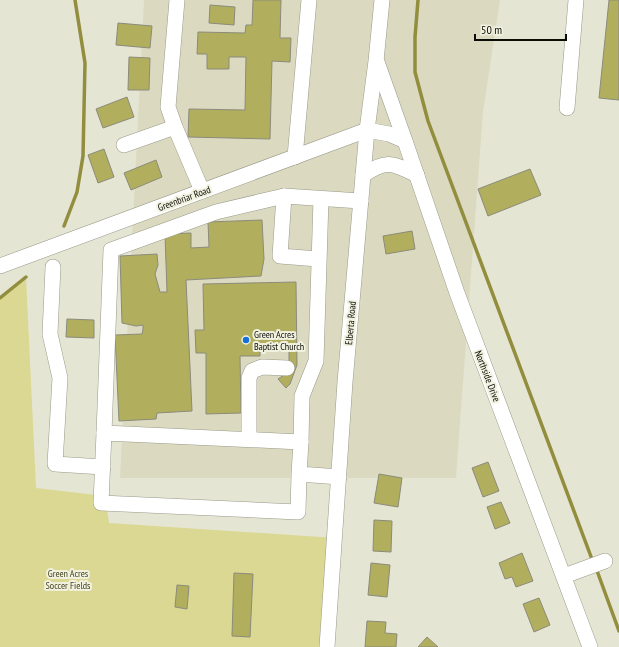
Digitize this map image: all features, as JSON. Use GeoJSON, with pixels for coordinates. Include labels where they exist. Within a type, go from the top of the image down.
{"type":"FeatureCollection","features":[{"type":"Feature","properties":{"kind":"street"},"geometry":{"type":"LineString","coordinates":[[177,0],[168,107],[202,191]]}},
{"type":"Feature","properties":{"kind":"street"},"geometry":{"type":"LineString","coordinates":[[295,157],[309,0]]}},
{"type":"Feature","properties":{"kind":"street","name":"Elberta Road"},"geometry":{"type":"LineString","coordinates":[[327,647],[346,374],[367,130],[382,0]]}},
{"type":"Feature","properties":{"kind":"street"},"geometry":{"type":"LineString","coordinates":[[567,108],[576,0]]}},
{"type":"Feature","properties":{"kind":"street","name":"Northside Drive"},"geometry":{"type":"LineString","coordinates":[[376,61],[405,140],[457,293],[590,647]]}},
{"type":"Feature","properties":{"kind":"street"},"geometry":{"type":"LineString","coordinates":[[124,145],[175,127]]}},
{"type":"Feature","properties":{"kind":"street"},"geometry":{"type":"LineString","coordinates":[[367,130],[389,134],[405,140]]}},
{"type":"Feature","properties":{"kind":"street","name":"Greenbriar Road"},"geometry":{"type":"LineString","coordinates":[[0,266],[367,130]]}},
{"type":"Feature","properties":{"kind":"street"},"geometry":{"type":"LineString","coordinates":[[363,175],[375,167],[387,164],[398,166],[417,175]]}},
{"type":"Feature","properties":{"kind":"street"},"geometry":{"type":"LineString","coordinates":[[296,372],[302,396],[298,512],[101,503],[111,250],[216,212],[284,196],[361,201]]}},
{"type":"Feature","properties":{"kind":"street"},"geometry":{"type":"LineString","coordinates":[[284,196],[280,256],[318,259]]}},
{"type":"Feature","properties":{"kind":"street"},"geometry":{"type":"LineString","coordinates":[[249,440],[249,378],[252,371],[262,367],[296,372],[316,361],[321,199]]}},
{"type":"Feature","properties":{"kind":"street"},"geometry":{"type":"LineString","coordinates":[[53,268],[50,334],[60,378],[55,464],[103,467]]}},
{"type":"Feature","properties":{"kind":"street"},"geometry":{"type":"LineString","coordinates":[[104,433],[301,442]]}},
{"type":"Feature","properties":{"kind":"street"},"geometry":{"type":"LineString","coordinates":[[299,474],[339,477]]}},
{"type":"Feature","properties":{"kind":"street"},"geometry":{"type":"LineString","coordinates":[[564,576],[605,561]]}},
{"type":"Feature","properties":{"kind":"shaded area"},"geometry":{"type":"Polygon","coordinates":[[[144,0],[500,0],[483,112],[456,478],[120,478],[144,0]]]}},
{"type":"Feature","properties":{"kind":"green space","name":"Green Acres Soccer Fields"},"geometry":{"type":"Polygon","coordinates":[[[26,277],[36,488],[105,496],[109,523],[335,538],[327,647],[0,647],[0,298],[26,277]]]}},
{"type":"Feature","properties":{"kind":"building"},"geometry":{"type":"Polygon","coordinates":[[[253,0],[281,0],[280,38],[291,38],[290,62],[272,61],[270,139],[188,137],[189,109],[245,110],[246,57],[229,57],[229,69],[207,69],[207,54],[197,54],[198,32],[245,33],[246,25],[252,25],[253,0]]]}},
{"type":"Feature","properties":{"kind":"building"},"geometry":{"type":"Polygon","coordinates":[[[609,0],[619,0],[619,100],[599,98],[609,0]]]}},
{"type":"Feature","properties":{"kind":"building"},"geometry":{"type":"Polygon","coordinates":[[[210,5],[235,7],[234,25],[209,23],[210,5]]]}},
{"type":"Feature","properties":{"kind":"building"},"geometry":{"type":"Polygon","coordinates":[[[118,23],[152,26],[150,48],[116,45],[118,23]]]}},
{"type":"Feature","properties":{"kind":"building"},"geometry":{"type":"Polygon","coordinates":[[[129,57],[150,58],[149,90],[128,90],[129,57]]]}},
{"type":"Feature","properties":{"kind":"building"},"geometry":{"type":"Polygon","coordinates":[[[127,97],[134,117],[103,128],[96,109],[127,97]]]}},
{"type":"Feature","properties":{"kind":"building"},"geometry":{"type":"Polygon","coordinates":[[[104,149],[114,177],[98,183],[88,155],[104,149]]]}},
{"type":"Feature","properties":{"kind":"building"},"geometry":{"type":"Polygon","coordinates":[[[156,160],[162,177],[131,190],[124,173],[156,160]]]}},
{"type":"Feature","properties":{"kind":"building"},"geometry":{"type":"Polygon","coordinates":[[[530,169],[541,195],[488,216],[478,189],[530,169]]]}},
{"type":"Feature","properties":{"kind":"building"},"geometry":{"type":"Polygon","coordinates":[[[262,220],[264,259],[261,276],[186,280],[192,411],[157,413],[156,419],[119,421],[115,335],[142,334],[143,329],[143,325],[136,326],[122,323],[120,256],[157,254],[158,265],[155,274],[160,292],[167,292],[165,234],[191,233],[191,248],[209,247],[208,222],[262,220]]]}},
{"type":"Feature","properties":{"kind":"building"},"geometry":{"type":"Polygon","coordinates":[[[412,231],[415,249],[386,254],[383,236],[412,231]]]}},
{"type":"Feature","properties":{"kind":"building","name":"Green Acres Baptist Church"},"geometry":{"type":"Polygon","coordinates":[[[296,282],[297,365],[290,384],[286,388],[278,379],[284,375],[289,361],[289,350],[260,350],[260,356],[240,356],[241,413],[206,414],[206,353],[196,353],[195,330],[204,330],[203,284],[296,282]]]}},
{"type":"Feature","properties":{"kind":"building"},"geometry":{"type":"Polygon","coordinates":[[[67,319],[94,320],[94,338],[66,337],[67,319]]]}},
{"type":"Feature","properties":{"kind":"building"},"geometry":{"type":"Polygon","coordinates":[[[488,462],[499,491],[483,497],[472,468],[488,462]]]}},
{"type":"Feature","properties":{"kind":"building"},"geometry":{"type":"Polygon","coordinates":[[[379,474],[402,478],[398,507],[374,503],[379,474]]]}},
{"type":"Feature","properties":{"kind":"building"},"geometry":{"type":"Polygon","coordinates":[[[501,502],[510,523],[495,529],[487,507],[501,502]]]}},
{"type":"Feature","properties":{"kind":"building"},"geometry":{"type":"Polygon","coordinates":[[[374,520],[392,521],[391,552],[373,551],[374,520]]]}},
{"type":"Feature","properties":{"kind":"building"},"geometry":{"type":"Polygon","coordinates":[[[522,553],[533,581],[516,587],[512,577],[505,579],[499,563],[522,553]]]}},
{"type":"Feature","properties":{"kind":"building"},"geometry":{"type":"Polygon","coordinates":[[[371,563],[390,565],[387,597],[368,595],[371,563]]]}},
{"type":"Feature","properties":{"kind":"building"},"geometry":{"type":"Polygon","coordinates":[[[234,573],[253,574],[250,637],[232,636],[234,573]]]}},
{"type":"Feature","properties":{"kind":"building"},"geometry":{"type":"Polygon","coordinates":[[[177,585],[189,586],[187,609],[175,607],[177,585]]]}},
{"type":"Feature","properties":{"kind":"building"},"geometry":{"type":"Polygon","coordinates":[[[539,598],[550,625],[534,632],[523,604],[539,598]]]}},
{"type":"Feature","properties":{"kind":"building"},"geometry":{"type":"Polygon","coordinates":[[[367,621],[386,622],[385,633],[397,634],[396,647],[365,647],[367,621]]]}},
{"type":"Feature","properties":{"kind":"building"},"geometry":{"type":"Polygon","coordinates":[[[427,637],[438,647],[418,647],[427,637]]]}},
{"type":"Feature","properties":{"kind":"waterway"},"geometry":{"type":"LineString","coordinates":[[64,226],[77,192],[83,156],[85,63],[75,0]]}},
{"type":"Feature","properties":{"kind":"waterway"},"geometry":{"type":"LineString","coordinates":[[418,0],[415,37],[415,72],[428,121],[593,562]]}},
{"type":"Feature","properties":{"kind":"waterway"},"geometry":{"type":"LineString","coordinates":[[0,298],[26,277]]}},
{"type":"Feature","properties":{"kind":"waterway"},"geometry":{"type":"LineString","coordinates":[[596,568],[619,631]]}},
{"type":"Feature","properties":{"kind":"place","name":"Green Acres Baptist Church"},"geometry":{"type":"Point","coordinates":[246,340]}}]}
